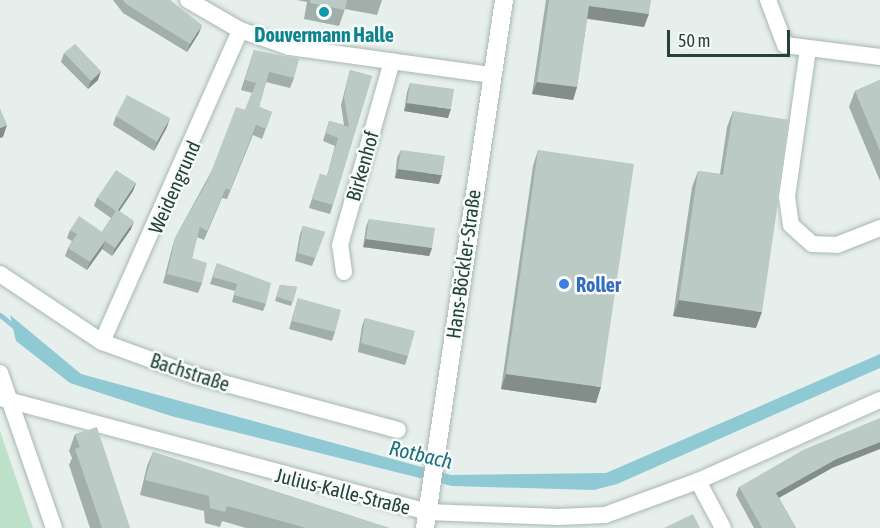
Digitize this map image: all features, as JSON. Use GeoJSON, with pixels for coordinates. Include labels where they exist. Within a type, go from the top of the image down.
{"type":"FeatureCollection","features":[{"type":"Feature","properties":{"kind":"main road","name":"Hans-Böckler-Straße"},"geometry":{"type":"LineString","coordinates":[[426,520],[504,0]]}},
{"type":"Feature","properties":{"kind":"street"},"geometry":{"type":"LineString","coordinates":[[188,0],[240,30],[290,47],[491,75]]}},
{"type":"Feature","properties":{"kind":"street"},"geometry":{"type":"LineString","coordinates":[[768,0],[784,45],[880,57]]}},
{"type":"Feature","properties":{"kind":"street","name":"Weidengrund"},"geometry":{"type":"LineString","coordinates":[[102,342],[240,30]]}},
{"type":"Feature","properties":{"kind":"street"},"geometry":{"type":"LineString","coordinates":[[808,49],[787,197],[791,225],[812,244],[837,245],[880,228]]}},
{"type":"Feature","properties":{"kind":"street","name":"Birkenhof"},"geometry":{"type":"LineString","coordinates":[[344,272],[340,245],[392,61]]}},
{"type":"Feature","properties":{"kind":"street","name":"Bachstraße"},"geometry":{"type":"LineString","coordinates":[[0,274],[102,342],[193,375],[398,430]]}},
{"type":"Feature","properties":{"kind":"street"},"geometry":{"type":"LineString","coordinates":[[0,373],[4,399],[54,528]]}},
{"type":"Feature","properties":{"kind":"street","name":"Julius-Kalle-Straße"},"geometry":{"type":"LineString","coordinates":[[4,399],[426,520],[605,515],[698,481],[880,400]]}},
{"type":"Feature","properties":{"kind":"street"},"geometry":{"type":"LineString","coordinates":[[698,481],[723,528]]}},
{"type":"Feature","properties":{"kind":"green space"},"geometry":{"type":"Polygon","coordinates":[[[0,431],[33,528],[0,528],[0,431]]]}},
{"type":"Feature","properties":{"kind":"water"},"geometry":{"type":"Polygon","coordinates":[[[10,315],[81,374],[451,475],[606,473],[880,354],[880,368],[617,484],[594,490],[452,486],[171,416],[70,383],[16,341],[10,315]]]}},
{"type":"Feature","properties":{"kind":"building"},"geometry":{"type":"Polygon","coordinates":[[[123,0],[170,0],[202,25],[190,44],[123,0]]]}},
{"type":"Feature","properties":{"kind":"building"},"geometry":{"type":"Polygon","coordinates":[[[310,0],[347,0],[345,10],[310,3],[310,0]]]}},
{"type":"Feature","properties":{"kind":"building"},"geometry":{"type":"Polygon","coordinates":[[[549,0],[651,0],[649,14],[589,6],[577,87],[537,82],[549,0]]]}},
{"type":"Feature","properties":{"kind":"building"},"geometry":{"type":"Polygon","coordinates":[[[75,44],[101,71],[91,81],[64,53],[75,44]]]}},
{"type":"Feature","properties":{"kind":"building"},"geometry":{"type":"Polygon","coordinates":[[[254,50],[299,59],[294,78],[269,72],[259,107],[272,112],[266,129],[256,125],[230,190],[226,188],[207,231],[200,227],[192,258],[207,263],[202,283],[167,274],[175,238],[208,180],[236,107],[245,110],[256,83],[245,80],[254,50]]]}},
{"type":"Feature","properties":{"kind":"building"},"geometry":{"type":"Polygon","coordinates":[[[350,70],[372,76],[333,205],[312,199],[320,174],[327,176],[338,138],[326,133],[329,121],[349,127],[344,97],[350,70]]]}},
{"type":"Feature","properties":{"kind":"building"},"geometry":{"type":"Polygon","coordinates":[[[880,80],[880,151],[855,91],[880,80]]]}},
{"type":"Feature","properties":{"kind":"building"},"geometry":{"type":"Polygon","coordinates":[[[410,83],[454,89],[451,109],[407,103],[410,83]]]}},
{"type":"Feature","properties":{"kind":"building"},"geometry":{"type":"Polygon","coordinates":[[[127,95],[170,118],[157,142],[116,116],[127,95]]]}},
{"type":"Feature","properties":{"kind":"building"},"geometry":{"type":"Polygon","coordinates":[[[0,108],[7,125],[0,128],[0,108]]]}},
{"type":"Feature","properties":{"kind":"building"},"geometry":{"type":"Polygon","coordinates":[[[733,111],[790,120],[762,312],[679,300],[698,171],[723,175],[733,111]]]}},
{"type":"Feature","properties":{"kind":"building"},"geometry":{"type":"Polygon","coordinates":[[[401,150],[445,156],[442,175],[398,169],[401,150]]]}},
{"type":"Feature","properties":{"kind":"building","name":"Roller"},"geometry":{"type":"Polygon","coordinates":[[[538,150],[634,164],[601,387],[506,374],[538,150]]]}},
{"type":"Feature","properties":{"kind":"building"},"geometry":{"type":"Polygon","coordinates":[[[116,170],[136,183],[118,210],[134,221],[115,248],[105,241],[90,262],[68,248],[77,234],[70,230],[79,216],[102,232],[116,211],[97,198],[116,170]]]}},
{"type":"Feature","properties":{"kind":"building"},"geometry":{"type":"Polygon","coordinates":[[[369,219],[435,228],[432,248],[366,239],[369,219]]]}},
{"type":"Feature","properties":{"kind":"building"},"geometry":{"type":"Polygon","coordinates":[[[303,226],[325,232],[315,258],[298,253],[303,226]]]}},
{"type":"Feature","properties":{"kind":"building"},"geometry":{"type":"Polygon","coordinates":[[[217,263],[271,283],[266,304],[234,295],[237,284],[213,277],[217,263]]]}},
{"type":"Feature","properties":{"kind":"building"},"geometry":{"type":"Polygon","coordinates":[[[280,285],[297,287],[293,302],[277,297],[280,285]]]}},
{"type":"Feature","properties":{"kind":"building"},"geometry":{"type":"Polygon","coordinates":[[[298,298],[341,310],[335,332],[292,321],[298,298]]]}},
{"type":"Feature","properties":{"kind":"building"},"geometry":{"type":"Polygon","coordinates":[[[365,318],[415,331],[408,356],[361,343],[365,318]]]}},
{"type":"Feature","properties":{"kind":"building"},"geometry":{"type":"Polygon","coordinates":[[[880,418],[880,442],[836,459],[776,493],[796,528],[762,528],[739,487],[803,450],[880,418]]]}},
{"type":"Feature","properties":{"kind":"building"},"geometry":{"type":"Polygon","coordinates":[[[97,427],[130,528],[102,528],[75,449],[80,447],[75,434],[97,427]]]}},
{"type":"Feature","properties":{"kind":"building"},"geometry":{"type":"Polygon","coordinates":[[[153,452],[389,528],[306,528],[227,506],[225,512],[210,508],[209,496],[145,480],[153,452]]]}},
{"type":"Feature","properties":{"kind":"building"},"geometry":{"type":"Polygon","coordinates":[[[693,514],[700,528],[664,528],[693,514]]]}},
{"type":"Feature","properties":{"kind":"waterway","name":"Rotbach"},"geometry":{"type":"LineString","coordinates":[[0,315],[17,329]]}},
{"type":"Feature","properties":{"kind":"place","name":"Douvermann Halle"},"geometry":{"type":"Point","coordinates":[324,12]}},
{"type":"Feature","properties":{"kind":"place","name":"Roller"},"geometry":{"type":"Point","coordinates":[564,284]}}]}
